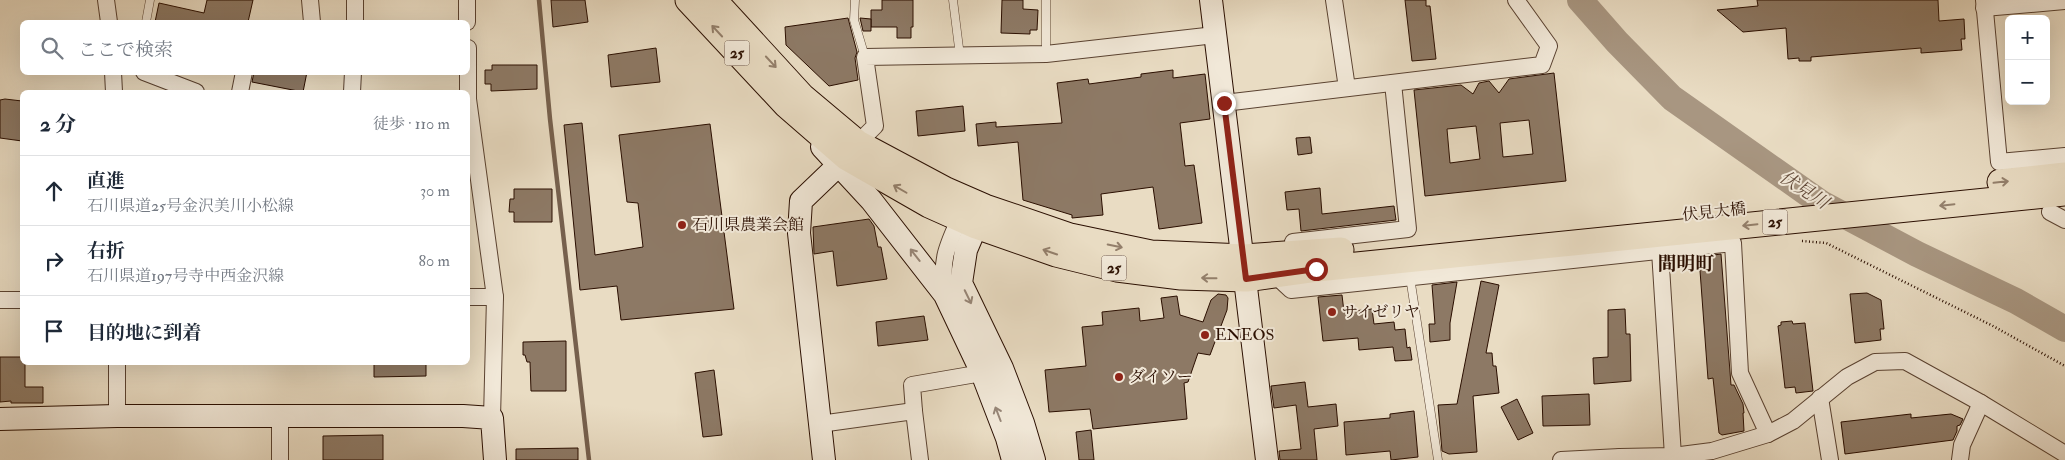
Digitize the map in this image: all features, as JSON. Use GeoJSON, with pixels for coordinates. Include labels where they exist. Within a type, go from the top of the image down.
{"type":"FeatureCollection","features":[{"type":"Feature","properties":{"kind":"main road","name":"25"},"geometry":{"type":"LineString","coordinates":[[688,0],[786,105],[848,156],[929,205],[1150,253],[1245,268],[1409,244],[1484,244]]}},
{"type":"Feature","properties":{"kind":"main road","name":"25"},"geometry":{"type":"LineString","coordinates":[[714,0],[802,96],[848,156]]}},
{"type":"Feature","properties":{"kind":"main road","name":"伏見大橋"},"geometry":{"type":"LineString","coordinates":[[1484,244],[2065,175]]}},
{"type":"Feature","properties":{"kind":"main road","name":"伏見大橋"},"geometry":{"type":"LineString","coordinates":[[1484,244],[2065,193]]}},
{"type":"Feature","properties":{"kind":"street"},"geometry":{"type":"LineString","coordinates":[[106,0],[109,20]]}},
{"type":"Feature","properties":{"kind":"street"},"geometry":{"type":"LineString","coordinates":[[310,0],[312,20]]}},
{"type":"Feature","properties":{"kind":"street"},"geometry":{"type":"LineString","coordinates":[[355,0],[355,20]]}},
{"type":"Feature","properties":{"kind":"street"},"geometry":{"type":"LineString","coordinates":[[467,0],[467,20]]}},
{"type":"Feature","properties":{"kind":"street"},"geometry":{"type":"LineString","coordinates":[[1211,0],[1267,460]]}},
{"type":"Feature","properties":{"kind":"street"},"geometry":{"type":"LineString","coordinates":[[1334,0],[1347,88]]}},
{"type":"Feature","properties":{"kind":"street"},"geometry":{"type":"LineString","coordinates":[[1224,103],[1542,65],[1549,46],[1516,0]]}},
{"type":"Feature","properties":{"kind":"street"},"geometry":{"type":"LineString","coordinates":[[2065,1],[1984,4],[1999,162],[2065,156]]}},
{"type":"Feature","properties":{"kind":"street"},"geometry":{"type":"LineString","coordinates":[[824,460],[799,233],[801,201],[848,156],[875,126],[864,57],[1046,54],[1215,35]]}},
{"type":"Feature","properties":{"kind":"street"},"geometry":{"type":"LineString","coordinates":[[113,75],[114,90]]}},
{"type":"Feature","properties":{"kind":"street"},"geometry":{"type":"LineString","coordinates":[[152,75],[191,90]]}},
{"type":"Feature","properties":{"kind":"street"},"geometry":{"type":"LineString","coordinates":[[240,90],[243,75]]}},
{"type":"Feature","properties":{"kind":"street"},"geometry":{"type":"LineString","coordinates":[[352,90],[353,75]]}},
{"type":"Feature","properties":{"kind":"street"},"geometry":{"type":"LineString","coordinates":[[468,75],[468,90]]}},
{"type":"Feature","properties":{"kind":"street"},"geometry":{"type":"LineString","coordinates":[[1393,82],[1408,229],[1282,243],[1275,265],[1291,290],[1733,243],[1740,373],[1768,434]]}},
{"type":"Feature","properties":{"kind":"street"},"geometry":{"type":"LineString","coordinates":[[470,130],[474,193],[495,297],[492,418],[495,460]]}},
{"type":"Feature","properties":{"kind":"street"},"geometry":{"type":"LineString","coordinates":[[848,156],[872,200],[945,295],[982,373],[1007,438],[1013,460]]}},
{"type":"Feature","properties":{"kind":"street"},"geometry":{"type":"LineString","coordinates":[[2065,210],[2050,212],[2065,220]]}},
{"type":"Feature","properties":{"kind":"street"},"geometry":{"type":"LineString","coordinates":[[945,295],[942,272],[944,254],[972,213]]}},
{"type":"Feature","properties":{"kind":"street"},"geometry":{"type":"LineString","coordinates":[[972,213],[961,283],[1002,368],[1023,423],[1034,460]]}},
{"type":"Feature","properties":{"kind":"street"},"geometry":{"type":"LineString","coordinates":[[1660,251],[1673,456]]}},
{"type":"Feature","properties":{"kind":"street"},"geometry":{"type":"LineString","coordinates":[[470,297],[495,297]]}},
{"type":"Feature","properties":{"kind":"street"},"geometry":{"type":"LineString","coordinates":[[0,300],[20,300]]}},
{"type":"Feature","properties":{"kind":"street"},"geometry":{"type":"LineString","coordinates":[[1561,460],[1713,456],[1768,434],[1794,420],[1847,377],[1875,362],[1905,361],[1982,403],[2060,455]]}},
{"type":"Feature","properties":{"kind":"street"},"geometry":{"type":"LineString","coordinates":[[117,365],[117,416]]}},
{"type":"Feature","properties":{"kind":"street"},"geometry":{"type":"LineString","coordinates":[[920,460],[912,385],[982,373]]}},
{"type":"Feature","properties":{"kind":"street"},"geometry":{"type":"LineString","coordinates":[[1820,398],[1830,460]]}},
{"type":"Feature","properties":{"kind":"street"},"geometry":{"type":"LineString","coordinates":[[1960,460],[1962,446],[1982,403]]}},
{"type":"Feature","properties":{"kind":"street"},"geometry":{"type":"LineString","coordinates":[[820,424],[914,411]]}},
{"type":"Feature","properties":{"kind":"street"},"geometry":{"type":"LineString","coordinates":[[0,419],[117,416],[463,416],[492,418]]}},
{"type":"Feature","properties":{"kind":"street"},"geometry":{"type":"LineString","coordinates":[[280,416],[280,460]]}},
{"type":"Feature","properties":{"kind":"lane"},"geometry":{"type":"LineString","coordinates":[[146,20],[150,0]]}},
{"type":"Feature","properties":{"kind":"lane"},"geometry":{"type":"LineString","coordinates":[[855,0],[854,20],[864,57]]}},
{"type":"Feature","properties":{"kind":"lane"},"geometry":{"type":"LineString","coordinates":[[953,0],[960,56]]}},
{"type":"Feature","properties":{"kind":"lane"},"geometry":{"type":"LineString","coordinates":[[1046,0],[1046,54]]}},
{"type":"Feature","properties":{"kind":"lane"},"geometry":{"type":"LineString","coordinates":[[1410,277],[1438,460]]}},
{"type":"Feature","properties":{"kind":"path"},"geometry":{"type":"LineString","coordinates":[[1799,240],[1826,243],[1993,326],[2065,366]]}},
{"type":"Feature","properties":{"kind":"building"},"geometry":{"type":"Polygon","coordinates":[[[207,0],[253,0],[248,20],[155,20],[159,3],[204,13],[207,0]]]}},
{"type":"Feature","properties":{"kind":"building"},"geometry":{"type":"Polygon","coordinates":[[[551,0],[585,0],[588,22],[553,27],[551,0]]]}},
{"type":"Feature","properties":{"kind":"building"},"geometry":{"type":"Polygon","coordinates":[[[882,0],[913,0],[911,38],[897,38],[897,27],[871,27],[871,10],[882,10],[882,0]]]}},
{"type":"Feature","properties":{"kind":"building"},"geometry":{"type":"Polygon","coordinates":[[[1002,0],[1023,0],[1023,9],[1038,10],[1037,30],[1030,30],[1030,34],[1001,33],[1002,0]]]}},
{"type":"Feature","properties":{"kind":"building"},"geometry":{"type":"Polygon","coordinates":[[[1405,0],[1426,0],[1426,6],[1430,6],[1436,59],[1412,61],[1405,0]]]}},
{"type":"Feature","properties":{"kind":"building"},"geometry":{"type":"Polygon","coordinates":[[[1757,0],[1938,0],[1939,21],[1964,19],[1965,39],[1961,39],[1962,50],[1921,53],[1921,48],[1811,57],[1811,61],[1799,61],[1799,58],[1788,59],[1786,28],[1743,32],[1717,10],[1758,6],[1757,0]]]}},
{"type":"Feature","properties":{"kind":"building"},"geometry":{"type":"Polygon","coordinates":[[[848,18],[857,52],[855,58],[858,80],[829,86],[786,45],[785,27],[848,18]]]}},
{"type":"Feature","properties":{"kind":"building"},"geometry":{"type":"Polygon","coordinates":[[[860,18],[871,19],[871,31],[863,31],[860,18]]]}},
{"type":"Feature","properties":{"kind":"building"},"geometry":{"type":"Polygon","coordinates":[[[656,48],[660,82],[611,87],[608,55],[656,48]]]}},
{"type":"Feature","properties":{"kind":"building"},"geometry":{"type":"Polygon","coordinates":[[[492,65],[537,65],[537,89],[491,91],[491,84],[485,84],[485,70],[492,70],[492,65]]]}},
{"type":"Feature","properties":{"kind":"building"},"geometry":{"type":"Polygon","coordinates":[[[1173,70],[1173,78],[1205,74],[1210,119],[1180,123],[1185,166],[1194,165],[1202,223],[1159,229],[1153,187],[1101,194],[1103,215],[1072,218],[1072,215],[1023,200],[1018,142],[978,146],[976,124],[996,122],[996,127],[1062,123],[1057,83],[1088,79],[1089,84],[1141,77],[1141,74],[1173,70]]]}},
{"type":"Feature","properties":{"kind":"building"},"geometry":{"type":"Polygon","coordinates":[[[1554,73],[1566,181],[1425,196],[1414,90],[1461,85],[1473,94],[1479,83],[1489,81],[1499,93],[1509,79],[1554,73]],[[1529,120],[1500,123],[1503,157],[1533,154],[1529,120]],[[1476,126],[1447,129],[1450,163],[1480,159],[1476,126]]]}},
{"type":"Feature","properties":{"kind":"building"},"geometry":{"type":"Polygon","coordinates":[[[253,75],[306,75],[303,90],[293,90],[252,82],[253,75]]]}},
{"type":"Feature","properties":{"kind":"building"},"geometry":{"type":"Polygon","coordinates":[[[0,100],[20,101],[20,141],[0,138],[0,100]]]}},
{"type":"Feature","properties":{"kind":"building"},"geometry":{"type":"Polygon","coordinates":[[[963,106],[965,131],[918,136],[916,111],[963,106]]]}},
{"type":"Feature","properties":{"kind":"building","name":"石川県農業会館"},"geometry":{"type":"Polygon","coordinates":[[[582,123],[595,255],[643,247],[638,203],[627,202],[619,135],[710,124],[734,309],[621,320],[617,286],[580,290],[564,125],[582,123]]]}},
{"type":"Feature","properties":{"kind":"building"},"geometry":{"type":"Polygon","coordinates":[[[1310,137],[1312,153],[1298,155],[1296,138],[1310,137]]]}},
{"type":"Feature","properties":{"kind":"building"},"geometry":{"type":"Polygon","coordinates":[[[1320,188],[1322,214],[1394,206],[1396,220],[1301,231],[1299,209],[1287,210],[1285,192],[1320,188]]]}},
{"type":"Feature","properties":{"kind":"building"},"geometry":{"type":"Polygon","coordinates":[[[514,189],[552,189],[552,222],[514,222],[514,212],[509,212],[510,199],[514,199],[514,189]]]}},
{"type":"Feature","properties":{"kind":"building"},"geometry":{"type":"Polygon","coordinates":[[[869,219],[874,226],[878,247],[881,247],[887,279],[837,286],[833,251],[814,254],[813,227],[869,219]]]}},
{"type":"Feature","properties":{"kind":"building"},"geometry":{"type":"Polygon","coordinates":[[[1721,254],[1731,385],[1734,385],[1743,404],[1744,413],[1744,431],[1722,435],[1719,433],[1713,378],[1708,379],[1699,257],[1721,254]]]}},
{"type":"Feature","properties":{"kind":"building"},"geometry":{"type":"Polygon","coordinates":[[[1481,281],[1499,285],[1486,353],[1492,353],[1493,366],[1496,366],[1499,393],[1473,396],[1477,452],[1449,454],[1442,451],[1438,405],[1457,404],[1481,281]]]}},
{"type":"Feature","properties":{"kind":"building"},"geometry":{"type":"Polygon","coordinates":[[[1457,282],[1450,323],[1450,340],[1430,342],[1429,324],[1435,324],[1432,285],[1457,282]]]}},
{"type":"Feature","properties":{"kind":"building"},"geometry":{"type":"Polygon","coordinates":[[[1867,293],[1881,300],[1884,329],[1880,329],[1881,340],[1855,343],[1850,294],[1867,293]]]}},
{"type":"Feature","properties":{"kind":"building"},"geometry":{"type":"Polygon","coordinates":[[[1218,294],[1226,295],[1228,298],[1227,310],[1210,355],[1198,353],[1188,382],[1184,383],[1187,419],[1093,429],[1090,409],[1049,412],[1045,370],[1086,366],[1082,327],[1103,325],[1102,312],[1139,308],[1140,321],[1164,318],[1161,298],[1177,296],[1180,315],[1203,322],[1211,300],[1218,294]]]}},
{"type":"Feature","properties":{"kind":"building"},"geometry":{"type":"Polygon","coordinates":[[[1342,295],[1344,312],[1372,309],[1374,324],[1394,322],[1395,330],[1405,329],[1407,348],[1410,347],[1412,360],[1395,361],[1393,347],[1359,350],[1358,338],[1323,341],[1318,297],[1342,295]]]}},
{"type":"Feature","properties":{"kind":"building"},"geometry":{"type":"Polygon","coordinates":[[[1625,309],[1626,334],[1630,334],[1631,381],[1594,384],[1593,358],[1608,357],[1608,310],[1625,309]]]}},
{"type":"Feature","properties":{"kind":"building"},"geometry":{"type":"Polygon","coordinates":[[[924,316],[928,340],[878,346],[876,322],[924,316]]]}},
{"type":"Feature","properties":{"kind":"building"},"geometry":{"type":"Polygon","coordinates":[[[1792,321],[1793,324],[1805,323],[1813,391],[1796,393],[1795,387],[1785,388],[1778,326],[1781,325],[1781,322],[1792,321]]]}},
{"type":"Feature","properties":{"kind":"building"},"geometry":{"type":"Polygon","coordinates":[[[566,341],[566,391],[531,391],[530,362],[527,362],[525,355],[523,355],[523,342],[566,341]]]}},
{"type":"Feature","properties":{"kind":"building"},"geometry":{"type":"Polygon","coordinates":[[[0,357],[20,357],[20,365],[25,365],[25,387],[43,387],[43,403],[0,402],[0,357]]]}},
{"type":"Feature","properties":{"kind":"building"},"geometry":{"type":"Polygon","coordinates":[[[374,365],[426,365],[426,376],[374,377],[374,365]]]}},
{"type":"Feature","properties":{"kind":"building"},"geometry":{"type":"Polygon","coordinates":[[[714,370],[722,435],[703,437],[695,373],[714,370]]]}},
{"type":"Feature","properties":{"kind":"building"},"geometry":{"type":"Polygon","coordinates":[[[1305,382],[1308,407],[1336,404],[1338,426],[1314,429],[1317,460],[1280,460],[1279,451],[1301,449],[1296,405],[1274,408],[1271,386],[1305,382]]]}},
{"type":"Feature","properties":{"kind":"building"},"geometry":{"type":"Polygon","coordinates":[[[1589,394],[1590,425],[1543,426],[1542,396],[1589,394]]]}},
{"type":"Feature","properties":{"kind":"building"},"geometry":{"type":"Polygon","coordinates":[[[1517,399],[1533,433],[1518,440],[1501,407],[1517,399]]]}},
{"type":"Feature","properties":{"kind":"building"},"geometry":{"type":"Polygon","coordinates":[[[1414,411],[1418,457],[1391,460],[1390,451],[1346,455],[1344,422],[1390,418],[1390,414],[1414,411]]]}},
{"type":"Feature","properties":{"kind":"building"},"geometry":{"type":"Polygon","coordinates":[[[1911,414],[1911,418],[1951,414],[1963,419],[1960,425],[1957,426],[1953,440],[1845,454],[1841,422],[1911,414]]]}},
{"type":"Feature","properties":{"kind":"building"},"geometry":{"type":"Polygon","coordinates":[[[1091,430],[1094,460],[1079,460],[1076,432],[1091,430]]]}},
{"type":"Feature","properties":{"kind":"building"},"geometry":{"type":"Polygon","coordinates":[[[383,435],[383,460],[323,460],[323,436],[383,435]]]}},
{"type":"Feature","properties":{"kind":"building"},"geometry":{"type":"Polygon","coordinates":[[[578,448],[578,460],[516,460],[516,449],[578,448]]]}},
{"type":"Feature","properties":{"kind":"waterway"},"geometry":{"type":"LineString","coordinates":[[539,0],[550,119],[589,460]]}},
{"type":"Feature","properties":{"kind":"waterway","name":"伏見川"},"geometry":{"type":"LineString","coordinates":[[1580,0],[1617,42],[1672,98],[1821,203],[1917,254],[2016,301],[2065,329]]}},
{"type":"Feature","properties":{"kind":"place","name":"石川県農業会館"},"geometry":{"type":"Point","coordinates":[682,225]}},
{"type":"Feature","properties":{"kind":"place","name":"サイゼリヤ"},"geometry":{"type":"Point","coordinates":[1332,312]}},
{"type":"Feature","properties":{"kind":"place","name":"ENEOS"},"geometry":{"type":"Point","coordinates":[1205,335]}},
{"type":"Feature","properties":{"kind":"place","name":"ダイソー"},"geometry":{"type":"Point","coordinates":[1119,377]}},
{"type":"Feature","properties":{"kind":"district","name":"間明町"},"geometry":{"type":"Point","coordinates":[1686,264]}},
{"type":"Feature","properties":{"kind":"route"},"geometry":{"type":"LineString","coordinates":[[1224,103],[1246,279],[1316,269]]}}]}
